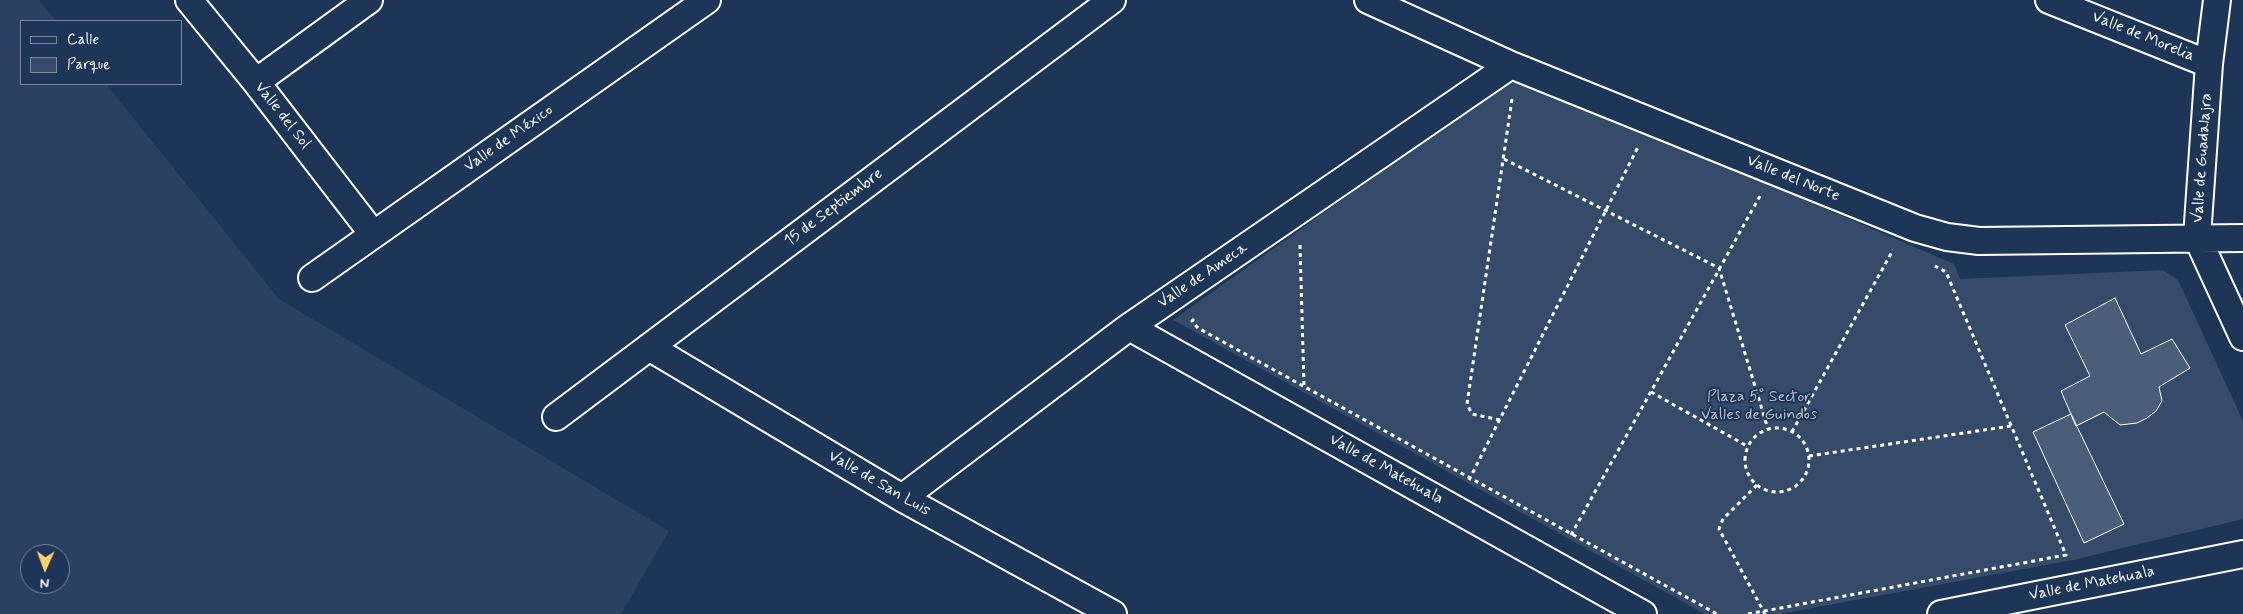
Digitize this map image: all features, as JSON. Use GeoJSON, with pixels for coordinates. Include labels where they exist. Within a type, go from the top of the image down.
{"type":"FeatureCollection","features":[{"type":"Feature","properties":{"kind":"street","name":"Valle del Sol"},"geometry":{"type":"LineString","coordinates":[[189,0],[256,82],[373,234]]}},
{"type":"Feature","properties":{"kind":"street"},"geometry":{"type":"LineString","coordinates":[[256,82],[369,0]]}},
{"type":"Feature","properties":{"kind":"street","name":"Valle de México"},"geometry":{"type":"LineString","coordinates":[[312,278],[707,0]]}},
{"type":"Feature","properties":{"kind":"street","name":"15 de Septiembre"},"geometry":{"type":"LineString","coordinates":[[556,418],[1112,0]]}},
{"type":"Feature","properties":{"kind":"street","name":"Valle del Norte"},"geometry":{"type":"LineString","coordinates":[[1368,0],[1511,65],[1906,224],[1947,237],[1979,241],[2198,237],[2243,238]]}},
{"type":"Feature","properties":{"kind":"street","name":"Valle de Morelia"},"geometry":{"type":"LineString","coordinates":[[2049,0],[2209,64]]}},
{"type":"Feature","properties":{"kind":"street","name":"Valle de Guadalajra"},"geometry":{"type":"LineString","coordinates":[[2217,0],[2209,64],[2198,237],[2243,337]]}},
{"type":"Feature","properties":{"kind":"street","name":"Valle de Ameca"},"geometry":{"type":"LineString","coordinates":[[902,498],[1129,327],[1511,65]]}},
{"type":"Feature","properties":{"kind":"street","name":"Valle de Matehuala"},"geometry":{"type":"LineString","coordinates":[[1129,327],[1644,614]]}},
{"type":"Feature","properties":{"kind":"street","name":"Valle de San Luis"},"geometry":{"type":"LineString","coordinates":[[649,347],[902,498],[1113,614]]}},
{"type":"Feature","properties":{"kind":"street","name":"Valle de Matehuala"},"geometry":{"type":"LineString","coordinates":[[1941,614],[2243,554]]}},
{"type":"Feature","properties":{"kind":"path"},"geometry":{"type":"LineString","coordinates":[[1500,420],[1472,414],[1467,404],[1513,95]]}},
{"type":"Feature","properties":{"kind":"path"},"geometry":{"type":"LineString","coordinates":[[1468,483],[1641,141]]}},
{"type":"Feature","properties":{"kind":"path"},"geometry":{"type":"LineString","coordinates":[[1504,159],[1719,268],[1768,429]]}},
{"type":"Feature","properties":{"kind":"path"},"geometry":{"type":"LineString","coordinates":[[1569,539],[1762,192]]}},
{"type":"Feature","properties":{"kind":"path"},"geometry":{"type":"LineString","coordinates":[[1292,246],[1300,240],[1304,387]]}},
{"type":"Feature","properties":{"kind":"path"},"geometry":{"type":"LineString","coordinates":[[1792,432],[1895,249],[1888,245]]}},
{"type":"Feature","properties":{"kind":"path"},"geometry":{"type":"LineString","coordinates":[[1748,614],[2066,555],[1946,272],[1931,264]]}},
{"type":"Feature","properties":{"kind":"path"},"geometry":{"type":"LineString","coordinates":[[1197,314],[1192,321],[1198,328],[1717,614]]}},
{"type":"Feature","properties":{"kind":"path"},"geometry":{"type":"LineString","coordinates":[[1651,392],[1748,446]]}},
{"type":"Feature","properties":{"kind":"path"},"geometry":{"type":"LineString","coordinates":[[1809,456],[2011,426]]}},
{"type":"Feature","properties":{"kind":"path"},"geometry":{"type":"LineString","coordinates":[[1780,428],[1792,432],[1803,441],[1809,456],[1806,474],[1800,482],[1790,489],[1774,492],[1757,485],[1747,471],[1745,456],[1748,446],[1759,433],[1768,429],[1780,428]]}},
{"type":"Feature","properties":{"kind":"path"},"geometry":{"type":"LineString","coordinates":[[1757,485],[1723,519],[1719,529],[1765,614]]}},
{"type":"Feature","properties":{"kind":"shaded area"},"geometry":{"type":"Polygon","coordinates":[[[0,0],[39,0],[55,20],[20,20],[20,85],[107,85],[279,299],[669,531],[621,614],[0,614],[0,0]]]}},
{"type":"Feature","properties":{"kind":"green space","name":"Plaza 5° Sector Valles de Guindos"},"geometry":{"type":"Polygon","coordinates":[[[1516,76],[1954,264],[1960,279],[2163,270],[2178,280],[2243,421],[2243,519],[2073,560],[1780,614],[1705,614],[1173,320],[1516,76]]]}},
{"type":"Feature","properties":{"kind":"building"},"geometry":{"type":"Polygon","coordinates":[[[2115,298],[2141,354],[2172,339],[2190,368],[2159,387],[2162,401],[2156,411],[2147,418],[2137,423],[2120,425],[2104,412],[2076,426],[2061,391],[2090,376],[2065,325],[2115,298]]]}},
{"type":"Feature","properties":{"kind":"building"},"geometry":{"type":"Polygon","coordinates":[[[2071,414],[2124,524],[2084,543],[2033,432],[2071,414]]]}}]}
